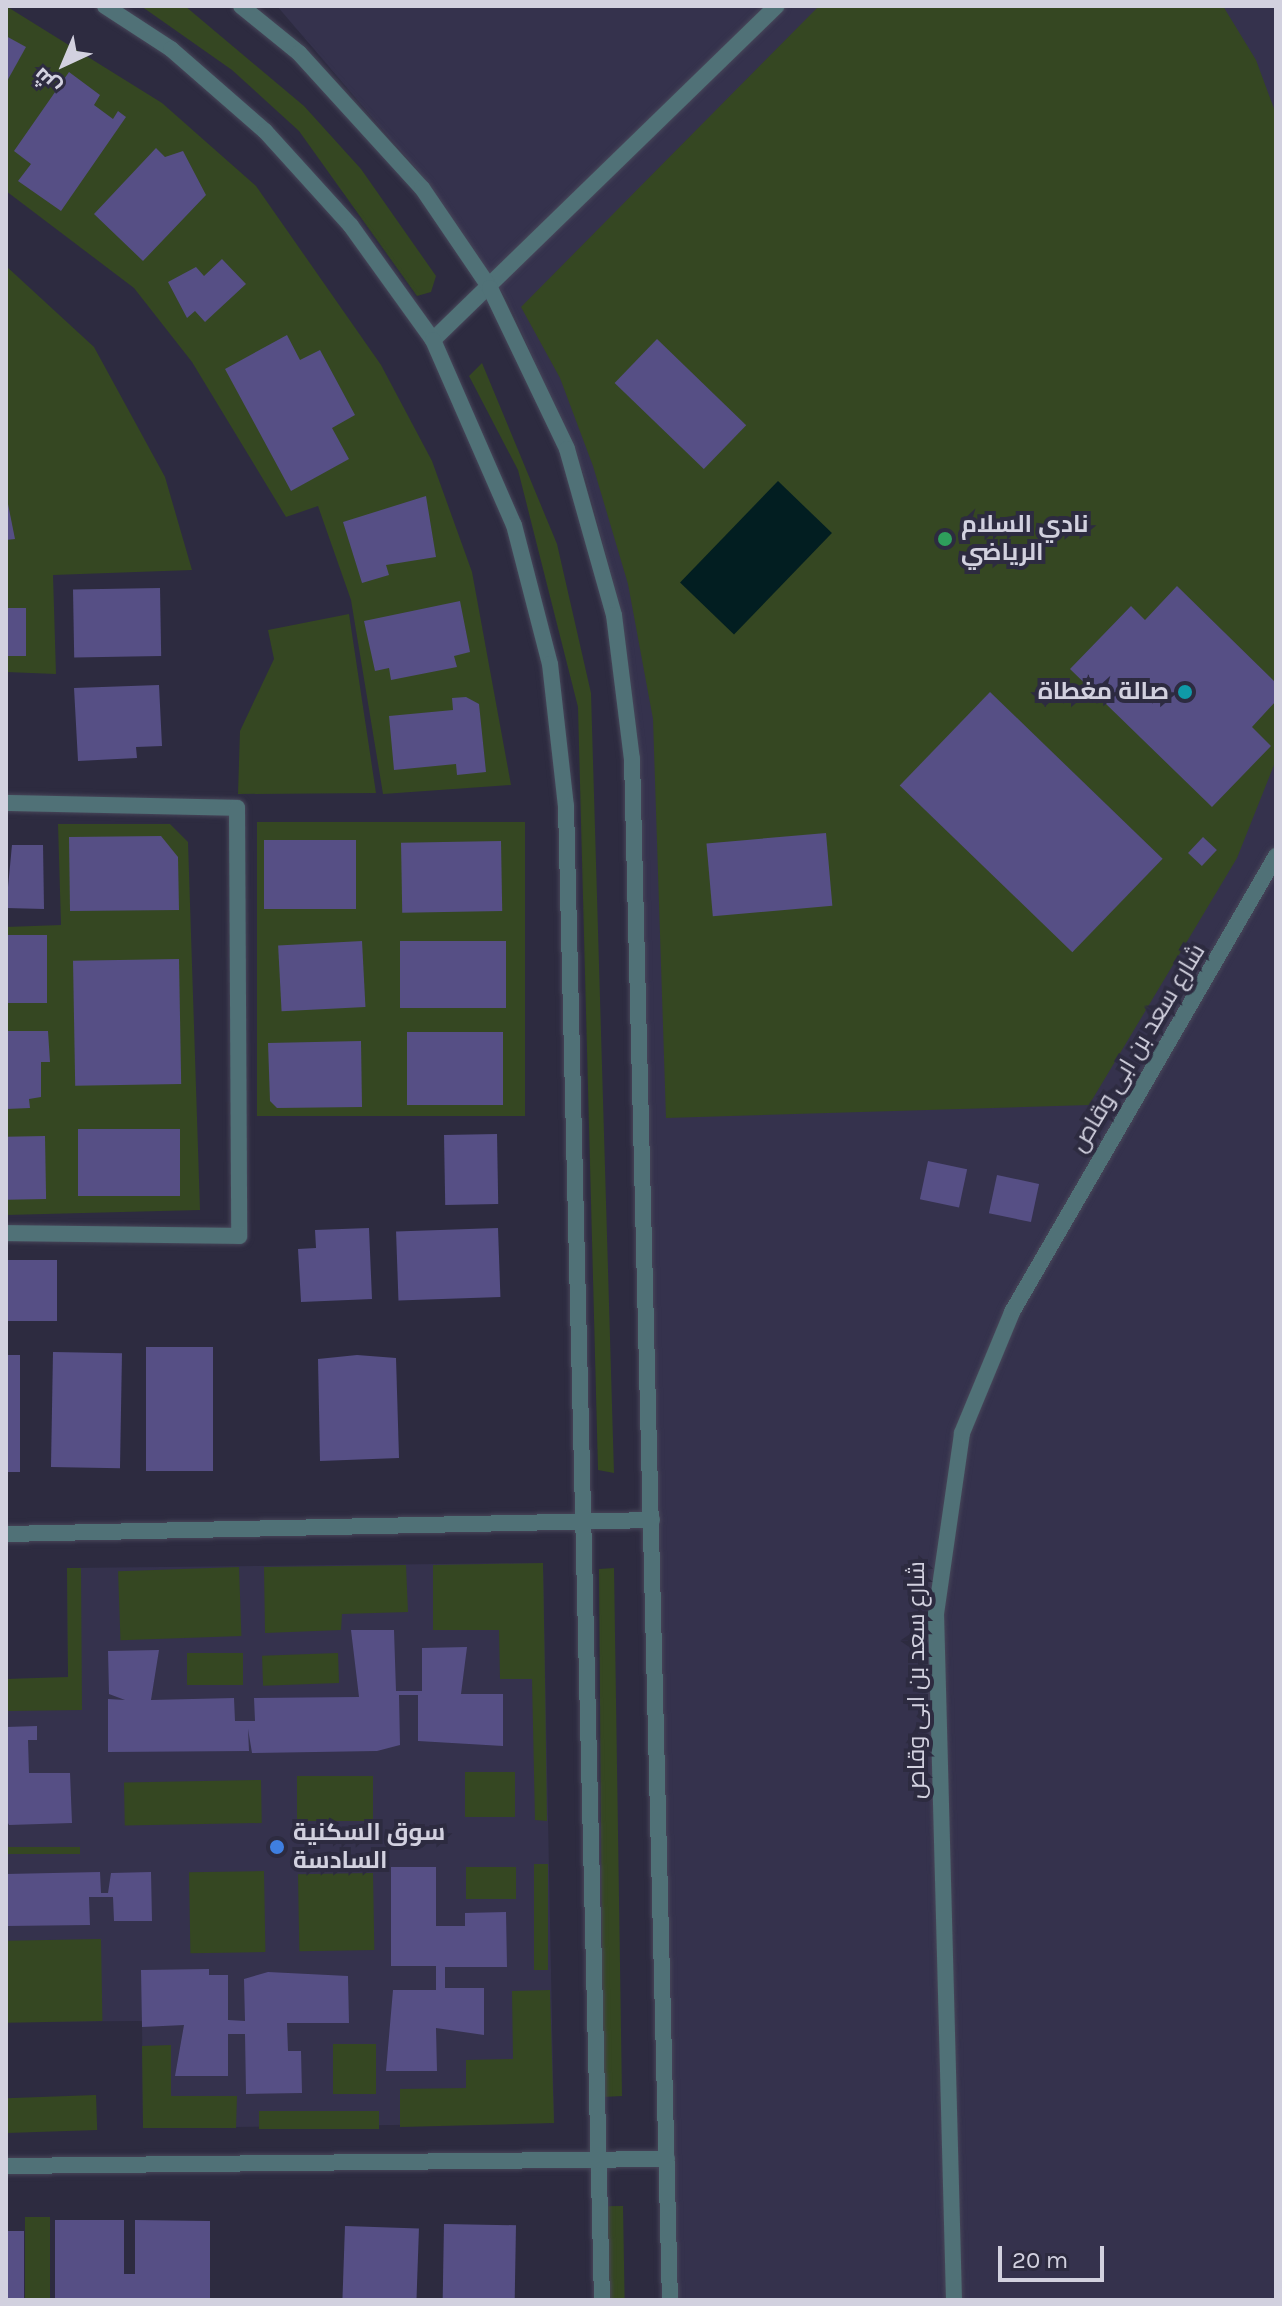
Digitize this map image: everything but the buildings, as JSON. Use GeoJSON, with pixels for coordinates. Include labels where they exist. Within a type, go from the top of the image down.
{"type":"FeatureCollection","features":[{"type":"Feature","properties":{"kind":"street"},"geometry":{"type":"LineString","coordinates":[[105,6],[171,49],[265,131],[351,226],[433,340],[514,525],[561,735],[602,2300]]}},
{"type":"Feature","properties":{"kind":"street"},"geometry":{"type":"LineString","coordinates":[[241,6],[299,53],[422,188],[490,288],[567,449],[614,615],[632,759],[670,2300]]}},
{"type":"Feature","properties":{"kind":"street"},"geometry":{"type":"LineString","coordinates":[[433,340],[490,288],[776,6]]}},
{"type":"Feature","properties":{"kind":"street"},"geometry":{"type":"LineString","coordinates":[[6,803],[237,808],[239,1236],[6,1233]]}},
{"type":"Feature","properties":{"kind":"street","name":"شارع سعد بن ابى وقاص"},"geometry":{"type":"LineString","coordinates":[[954,2300],[936,1614],[962,1433],[1012,1312],[1276,856]]}},
{"type":"Feature","properties":{"kind":"street"},"geometry":{"type":"LineString","coordinates":[[6,1534],[652,1520]]}},
{"type":"Feature","properties":{"kind":"street"},"geometry":{"type":"LineString","coordinates":[[6,2166],[667,2159]]}},
{"type":"Feature","properties":{"kind":"shaded area"},"geometry":{"type":"Polygon","coordinates":[[[277,6],[1276,6],[1276,2300],[674,2300],[638,744],[622,615],[586,480],[508,301],[419,172],[277,6]]]}},
{"type":"Feature","properties":{"kind":"shaded area"},"geometry":{"type":"Polygon","coordinates":[[[778,481],[832,533],[734,635],[680,582],[778,481]]]}},
{"type":"Feature","properties":{"kind":"shaded area","name":"سوق السكنية السادسة"},"geometry":{"type":"Polygon","coordinates":[[[543,1563],[554,2123],[143,2128],[142,2021],[6,2022],[6,1679],[68,1678],[67,1568],[543,1563]]]}},
{"type":"Feature","properties":{"kind":"green space"},"geometry":{"type":"Polygon","coordinates":[[[6,6],[162,103],[256,186],[381,365],[432,461],[472,572],[511,785],[383,794],[351,600],[318,506],[286,517],[192,362],[134,288],[6,191],[6,6]]]}},
{"type":"Feature","properties":{"kind":"green space"},"geometry":{"type":"Polygon","coordinates":[[[141,6],[185,6],[304,106],[361,169],[436,276],[431,292],[417,296],[299,131],[232,70],[141,6]]]}},
{"type":"Feature","properties":{"kind":"green space","name":"نادي السلام الرياضي"},"geometry":{"type":"Polygon","coordinates":[[[819,6],[1223,6],[1256,60],[1276,114],[1276,760],[1237,858],[1089,1105],[666,1118],[653,719],[628,584],[593,466],[560,378],[521,307],[819,6]]]}},
{"type":"Feature","properties":{"kind":"green space"},"geometry":{"type":"Polygon","coordinates":[[[6,266],[94,347],[165,477],[192,570],[53,575],[56,674],[6,672],[6,266]]]}},
{"type":"Feature","properties":{"kind":"green space"},"geometry":{"type":"Polygon","coordinates":[[[482,363],[557,544],[591,693],[614,1473],[598,1470],[578,707],[518,470],[469,376],[482,363]]]}},
{"type":"Feature","properties":{"kind":"green space"},"geometry":{"type":"Polygon","coordinates":[[[349,614],[376,793],[238,794],[240,731],[274,659],[268,630],[349,614]]]}},
{"type":"Feature","properties":{"kind":"green space"},"geometry":{"type":"Polygon","coordinates":[[[257,822],[525,822],[525,1116],[257,1116],[257,822]]]}},
{"type":"Feature","properties":{"kind":"green space"},"geometry":{"type":"Polygon","coordinates":[[[58,824],[170,824],[188,842],[200,1210],[6,1215],[6,927],[61,925],[58,824]]]}},
{"type":"Feature","properties":{"kind":"green space"},"geometry":{"type":"Polygon","coordinates":[[[543,1563],[547,1821],[535,1820],[532,1679],[500,1679],[499,1630],[433,1630],[433,1565],[543,1563]]]}},
{"type":"Feature","properties":{"kind":"green space"},"geometry":{"type":"Polygon","coordinates":[[[406,1565],[408,1612],[342,1614],[341,1630],[265,1633],[264,1567],[406,1565]]]}},
{"type":"Feature","properties":{"kind":"green space"},"geometry":{"type":"Polygon","coordinates":[[[239,1567],[241,1636],[120,1640],[118,1571],[239,1567]]]}},
{"type":"Feature","properties":{"kind":"green space"},"geometry":{"type":"Polygon","coordinates":[[[67,1568],[81,1568],[82,1710],[6,1711],[6,1679],[68,1677],[67,1568]]]}},
{"type":"Feature","properties":{"kind":"green space"},"geometry":{"type":"Polygon","coordinates":[[[614,1568],[622,2096],[603,2097],[599,1569],[614,1568]]]}},
{"type":"Feature","properties":{"kind":"green space"},"geometry":{"type":"Polygon","coordinates":[[[187,1653],[243,1653],[243,1685],[187,1685],[187,1653]]]}},
{"type":"Feature","properties":{"kind":"green space"},"geometry":{"type":"Polygon","coordinates":[[[338,1653],[339,1683],[263,1686],[262,1656],[338,1653]]]}},
{"type":"Feature","properties":{"kind":"green space"},"geometry":{"type":"Polygon","coordinates":[[[465,1772],[515,1772],[515,1817],[465,1817],[465,1772]]]}},
{"type":"Feature","properties":{"kind":"green space"},"geometry":{"type":"Polygon","coordinates":[[[297,1776],[373,1776],[373,1821],[297,1821],[297,1776]]]}},
{"type":"Feature","properties":{"kind":"green space"},"geometry":{"type":"Polygon","coordinates":[[[261,1780],[262,1823],[125,1825],[124,1782],[261,1780]]]}},
{"type":"Feature","properties":{"kind":"green space"},"geometry":{"type":"Polygon","coordinates":[[[8,1847],[80,1847],[80,1854],[8,1854],[8,1847]]]}},
{"type":"Feature","properties":{"kind":"green space"},"geometry":{"type":"Polygon","coordinates":[[[534,1864],[548,1864],[548,1970],[534,1970],[534,1864]]]}},
{"type":"Feature","properties":{"kind":"green space"},"geometry":{"type":"Polygon","coordinates":[[[466,1867],[516,1867],[516,1899],[466,1899],[466,1867]]]}},
{"type":"Feature","properties":{"kind":"green space"},"geometry":{"type":"Polygon","coordinates":[[[264,1871],[265,1952],[190,1953],[189,1872],[264,1871]]]}},
{"type":"Feature","properties":{"kind":"green space"},"geometry":{"type":"Polygon","coordinates":[[[373,1873],[374,1950],[299,1951],[298,1874],[373,1873]]]}},
{"type":"Feature","properties":{"kind":"green space"},"geometry":{"type":"Polygon","coordinates":[[[101,1939],[102,2021],[7,2023],[6,1941],[101,1939]]]}},
{"type":"Feature","properties":{"kind":"green space"},"geometry":{"type":"Polygon","coordinates":[[[550,1990],[554,2123],[400,2127],[400,2089],[466,2088],[466,2060],[513,2059],[512,1991],[550,1990]]]}},
{"type":"Feature","properties":{"kind":"green space"},"geometry":{"type":"Polygon","coordinates":[[[333,2044],[376,2044],[376,2094],[333,2094],[333,2044]]]}},
{"type":"Feature","properties":{"kind":"green space"},"geometry":{"type":"Polygon","coordinates":[[[171,2045],[171,2096],[237,2096],[236,2128],[143,2128],[142,2046],[171,2045]]]}},
{"type":"Feature","properties":{"kind":"green space"},"geometry":{"type":"Polygon","coordinates":[[[96,2095],[97,2130],[7,2133],[6,2098],[96,2095]]]}},
{"type":"Feature","properties":{"kind":"green space"},"geometry":{"type":"Polygon","coordinates":[[[259,2111],[379,2111],[379,2129],[259,2129],[259,2111]]]}},
{"type":"Feature","properties":{"kind":"green space"},"geometry":{"type":"Polygon","coordinates":[[[602,2206],[623,2206],[625,2300],[604,2300],[602,2206]]]}},
{"type":"Feature","properties":{"kind":"green space"},"geometry":{"type":"Polygon","coordinates":[[[25,2217],[50,2217],[50,2300],[25,2300],[25,2217]]]}},
{"type":"Feature","properties":{"kind":"place","name":"نادي السلام الرياضي"},"geometry":{"type":"Point","coordinates":[945,539]}},
{"type":"Feature","properties":{"kind":"place","name":"صالة مغطاة"},"geometry":{"type":"Point","coordinates":[1185,692]}},
{"type":"Feature","properties":{"kind":"place","name":"سوق السكنية السادسة"},"geometry":{"type":"Point","coordinates":[277,1847]}}]}
